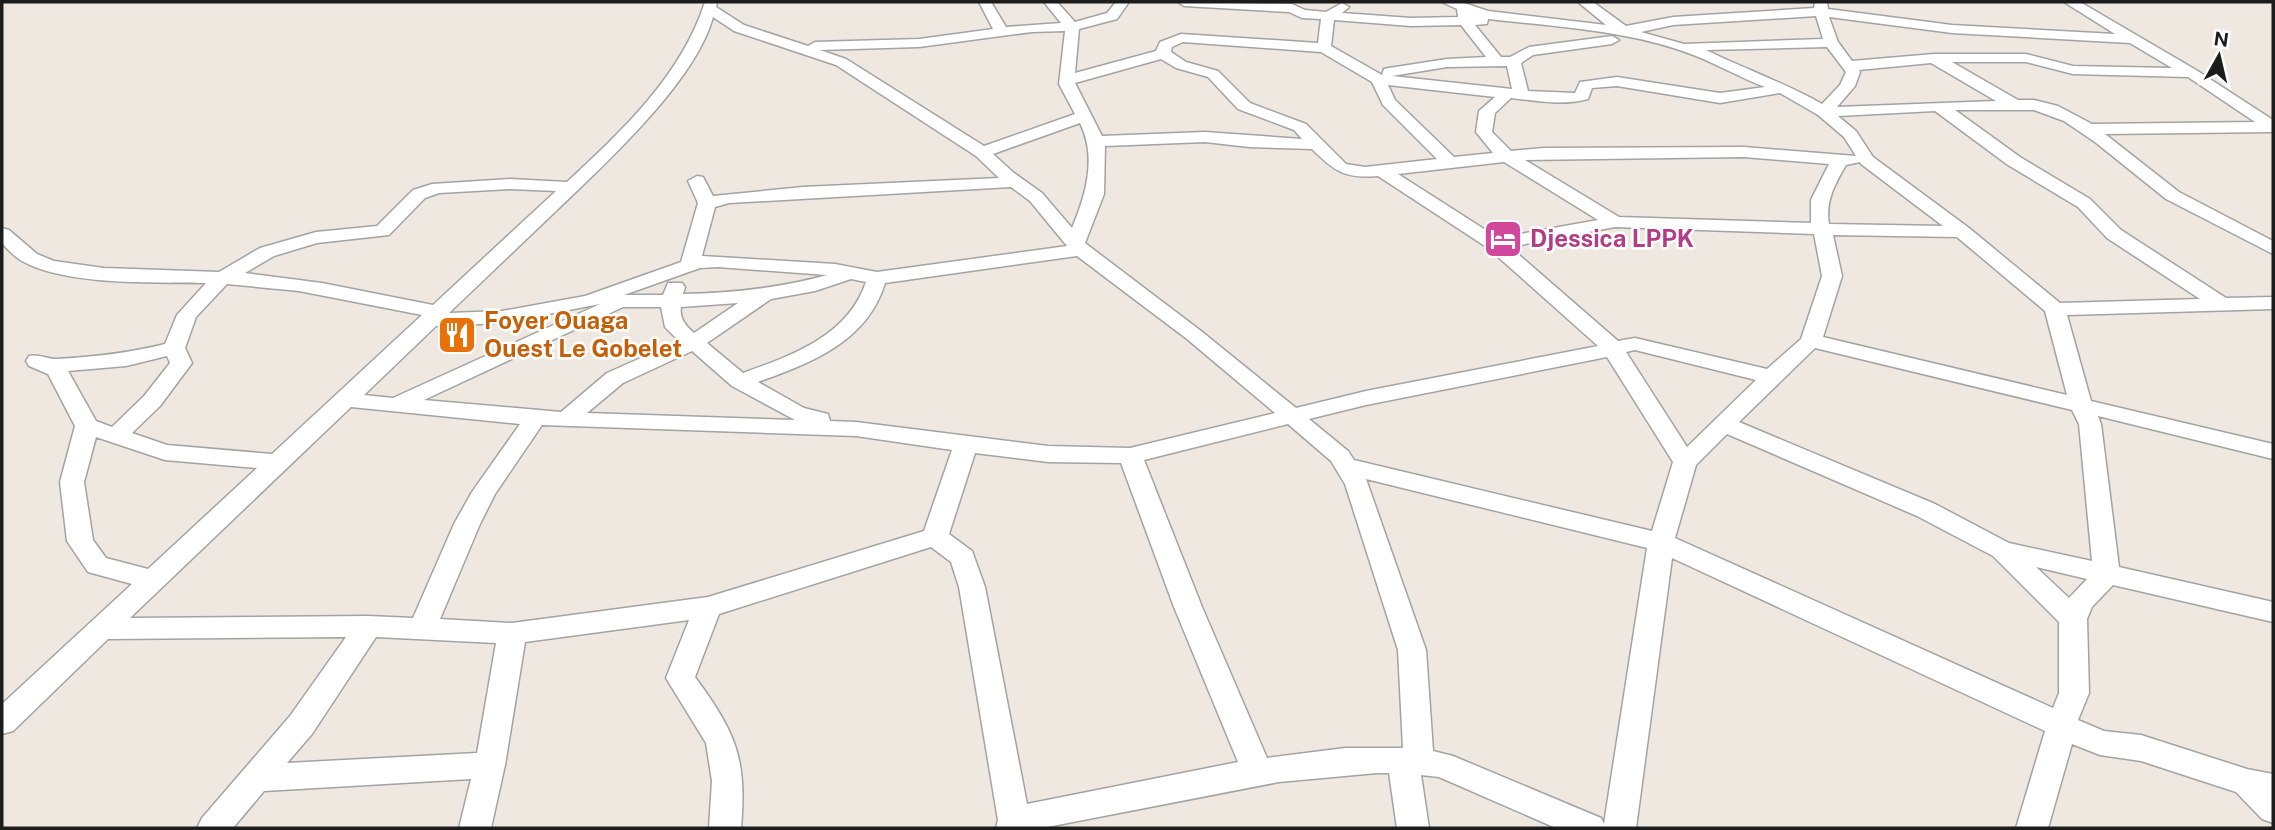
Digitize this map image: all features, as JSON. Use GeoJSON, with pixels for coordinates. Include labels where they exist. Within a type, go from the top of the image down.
{"type":"FeatureCollection","features":[{"type":"Feature","properties":{"kind":"street"},"geometry":{"type":"LineString","coordinates":[[985,2],[1002,32]]}},
{"type":"Feature","properties":{"kind":"street"},"geometry":{"type":"LineString","coordinates":[[1051,2],[1072,27],[1067,80],[1097,141],[1096,194],[1078,247]]}},
{"type":"Feature","properties":{"kind":"street"},"geometry":{"type":"LineString","coordinates":[[797,46],[892,45],[1072,27],[1112,16],[1124,2]]}},
{"type":"Feature","properties":{"kind":"street"},"geometry":{"type":"LineString","coordinates":[[1184,2],[1292,8],[1302,14],[1411,22],[1459,10],[1623,32],[1682,46],[1831,43]]}},
{"type":"Feature","properties":{"kind":"street"},"geometry":{"type":"LineString","coordinates":[[1324,48],[1328,16],[1346,4],[1357,2]]}},
{"type":"Feature","properties":{"kind":"street"},"geometry":{"type":"LineString","coordinates":[[1585,2],[1623,32]]}},
{"type":"Feature","properties":{"kind":"street"},"geometry":{"type":"LineString","coordinates":[[1746,2],[1768,16]]}},
{"type":"Feature","properties":{"kind":"street"},"geometry":{"type":"LineString","coordinates":[[2071,2],[2191,73],[2273,127]]}},
{"type":"Feature","properties":{"kind":"street"},"geometry":{"type":"LineString","coordinates":[[2,722],[347,400],[639,119],[670,82],[692,47],[711,5],[739,28],[841,62],[982,152],[1036,197],[1078,247],[1194,335],[1340,456],[1357,484],[1412,650],[1417,702],[1411,761],[1413,828]]}},
{"type":"Feature","properties":{"kind":"street"},"geometry":{"type":"LineString","coordinates":[[1623,32],[1673,21],[1768,16],[1821,7],[1983,31],[2134,39]]}},
{"type":"Feature","properties":{"kind":"street"},"geometry":{"type":"LineString","coordinates":[[1821,7],[1831,43],[1850,66],[1853,76],[1838,99],[1824,112]]}},
{"type":"Feature","properties":{"kind":"street"},"geometry":{"type":"LineString","coordinates":[[1459,10],[1496,60]]}},
{"type":"Feature","properties":{"kind":"street"},"geometry":{"type":"LineString","coordinates":[[1163,54],[1165,45],[1181,38],[1324,48],[1375,77],[1514,94],[1574,98],[1583,96],[1585,85],[1596,83],[1650,85],[1721,98],[1782,88]]}},
{"type":"Feature","properties":{"kind":"street"},"geometry":{"type":"LineString","coordinates":[[1478,39],[1529,51],[1640,38]]}},
{"type":"Feature","properties":{"kind":"street"},"geometry":{"type":"LineString","coordinates":[[1682,46],[1743,75],[1782,88],[1824,112],[1850,134],[1867,160],[1962,232],[2055,309],[2081,404],[2090,424],[2107,575]]}},
{"type":"Feature","properties":{"kind":"street"},"geometry":{"type":"LineString","coordinates":[[1375,77],[1447,62],[1513,61],[1529,51]]}},
{"type":"Feature","properties":{"kind":"street"},"geometry":{"type":"LineString","coordinates":[[1067,80],[1163,54],[1181,65],[1213,74],[1244,106],[1300,127],[1341,168],[1365,172],[1543,153],[1744,152],[1867,160]]}},
{"type":"Feature","properties":{"kind":"street"},"geometry":{"type":"LineString","coordinates":[[1850,66],[1934,58],[2026,58],[2073,71],[2191,73]]}},
{"type":"Feature","properties":{"kind":"street"},"geometry":{"type":"LineString","coordinates":[[1934,58],[2014,104]]}},
{"type":"Feature","properties":{"kind":"street"},"geometry":{"type":"LineString","coordinates":[[1513,61],[1514,94]]}},
{"type":"Feature","properties":{"kind":"street"},"geometry":{"type":"LineString","coordinates":[[1375,77],[1388,102],[1449,162]]}},
{"type":"Feature","properties":{"kind":"street"},"geometry":{"type":"LineString","coordinates":[[1514,94],[1488,111],[1484,132],[1492,144],[1506,156],[1615,222]]}},
{"type":"Feature","properties":{"kind":"street"},"geometry":{"type":"LineString","coordinates":[[1824,112],[2014,104],[2035,104],[2058,110],[2087,129],[2160,187],[2273,248]]}},
{"type":"Feature","properties":{"kind":"street"},"geometry":{"type":"LineString","coordinates":[[1939,106],[2014,160],[2084,203],[2120,239],[2221,304]]}},
{"type":"Feature","properties":{"kind":"street"},"geometry":{"type":"LineString","coordinates":[[982,152],[1083,117]]}},
{"type":"Feature","properties":{"kind":"street"},"geometry":{"type":"LineString","coordinates":[[2087,129],[2273,127]]}},
{"type":"Feature","properties":{"kind":"street"},"geometry":{"type":"LineString","coordinates":[[1097,141],[1205,137],[1249,142],[1316,144]]}},
{"type":"Feature","properties":{"kind":"street"},"geometry":{"type":"LineString","coordinates":[[1620,828],[1661,542],[1685,461],[1770,376],[1811,341],[1832,276],[1826,242],[1816,210],[1840,160]]}},
{"type":"Feature","properties":{"kind":"street"},"geometry":{"type":"LineString","coordinates":[[1382,171],[1495,244],[1612,347],[1685,461]]}},
{"type":"Feature","properties":{"kind":"street"},"geometry":{"type":"LineString","coordinates":[[697,181],[707,203],[672,302],[670,319],[675,327],[740,381],[796,413],[856,429],[966,446],[1048,454],[1130,456],[1366,398],[1518,370],[1635,344],[1706,363],[1770,376]]}},
{"type":"Feature","properties":{"kind":"street"},"geometry":{"type":"LineString","coordinates":[[707,203],[729,198],[813,191],[1015,182]]}},
{"type":"Feature","properties":{"kind":"street"},"geometry":{"type":"LineString","coordinates":[[116,436],[152,401],[181,363],[174,348],[187,315],[222,278],[267,252],[316,238],[382,231],[419,194],[438,188],[510,184],[571,187]]}},
{"type":"Feature","properties":{"kind":"street"},"geometry":{"type":"LineString","coordinates":[[1495,244],[1615,222],[1962,232]]}},
{"type":"Feature","properties":{"kind":"street"},"geometry":{"type":"LineString","coordinates":[[2,234],[30,258],[84,271],[222,278],[308,286],[433,316],[502,317],[589,301],[685,266],[718,261],[877,278],[1078,247]]}},
{"type":"Feature","properties":{"kind":"street"},"geometry":{"type":"LineString","coordinates":[[589,301],[672,302],[768,293],[825,283],[853,274]]}},
{"type":"Feature","properties":{"kind":"street"},"geometry":{"type":"LineString","coordinates":[[740,381],[793,362],[841,334],[865,308],[877,278]]}},
{"type":"Feature","properties":{"kind":"street"},"geometry":{"type":"LineString","coordinates":[[566,419],[615,379],[693,343],[768,293]]}},
{"type":"Feature","properties":{"kind":"street"},"geometry":{"type":"LineString","coordinates":[[397,405],[621,301]]}},
{"type":"Feature","properties":{"kind":"street"},"geometry":{"type":"LineString","coordinates":[[2055,309],[2273,303]]}},
{"type":"Feature","properties":{"kind":"street"},"geometry":{"type":"LineString","coordinates":[[1811,341],[2273,452]]}},
{"type":"Feature","properties":{"kind":"street"},"geometry":{"type":"LineString","coordinates":[[174,348],[126,360],[42,363],[57,370],[87,426],[165,452],[280,461]]}},
{"type":"Feature","properties":{"kind":"street"},"geometry":{"type":"LineString","coordinates":[[347,400],[535,418],[856,429]]}},
{"type":"Feature","properties":{"kind":"street"},"geometry":{"type":"LineString","coordinates":[[423,627],[478,502],[535,418]]}},
{"type":"Feature","properties":{"kind":"street"},"geometry":{"type":"LineString","coordinates":[[1724,424],[1926,510],[2002,550],[2273,612]]}},
{"type":"Feature","properties":{"kind":"street"},"geometry":{"type":"LineString","coordinates":[[87,426],[72,482],[80,541],[97,565],[153,580]]}},
{"type":"Feature","properties":{"kind":"street"},"geometry":{"type":"LineString","coordinates":[[935,537],[966,446]]}},
{"type":"Feature","properties":{"kind":"street"},"geometry":{"type":"LineString","coordinates":[[1130,456],[1188,607],[1257,771]]}},
{"type":"Feature","properties":{"kind":"street"},"geometry":{"type":"LineString","coordinates":[[1346,466],[1661,542],[2062,723],[2100,743],[2141,748],[2260,784],[2273,809]]}},
{"type":"Feature","properties":{"kind":"street"},"geometry":{"type":"LineString","coordinates":[[100,629],[368,626],[512,634],[708,607],[935,537]]}},
{"type":"Feature","properties":{"kind":"street"},"geometry":{"type":"LineString","coordinates":[[935,537],[963,557],[972,587],[1013,824],[1257,771],[1352,761],[1411,761],[1442,765],[1590,828]]}},
{"type":"Feature","properties":{"kind":"street"},"geometry":{"type":"LineString","coordinates":[[2002,550],[2073,619]]}},
{"type":"Feature","properties":{"kind":"street"},"geometry":{"type":"LineString","coordinates":[[2032,828],[2062,723],[2074,693],[2073,619],[2080,602],[2107,575]]}},
{"type":"Feature","properties":{"kind":"street"},"geometry":{"type":"LineString","coordinates":[[708,607],[680,678],[713,728],[724,751],[728,793],[725,828]]}},
{"type":"Feature","properties":{"kind":"street"},"geometry":{"type":"LineString","coordinates":[[213,828],[301,725],[368,626]]}},
{"type":"Feature","properties":{"kind":"street"},"geometry":{"type":"LineString","coordinates":[[475,828],[490,765],[512,634]]}},
{"type":"Feature","properties":{"kind":"street"},"geometry":{"type":"LineString","coordinates":[[255,778],[490,765]]}},
{"type":"Feature","properties":{"kind":"place","name":"Djessica LPPK"},"geometry":{"type":"Point","coordinates":[1503,239]}},
{"type":"Feature","properties":{"kind":"place","name":"Foyer Ouaga Ouest Le Gobelet"},"geometry":{"type":"Point","coordinates":[457,335]}}]}
